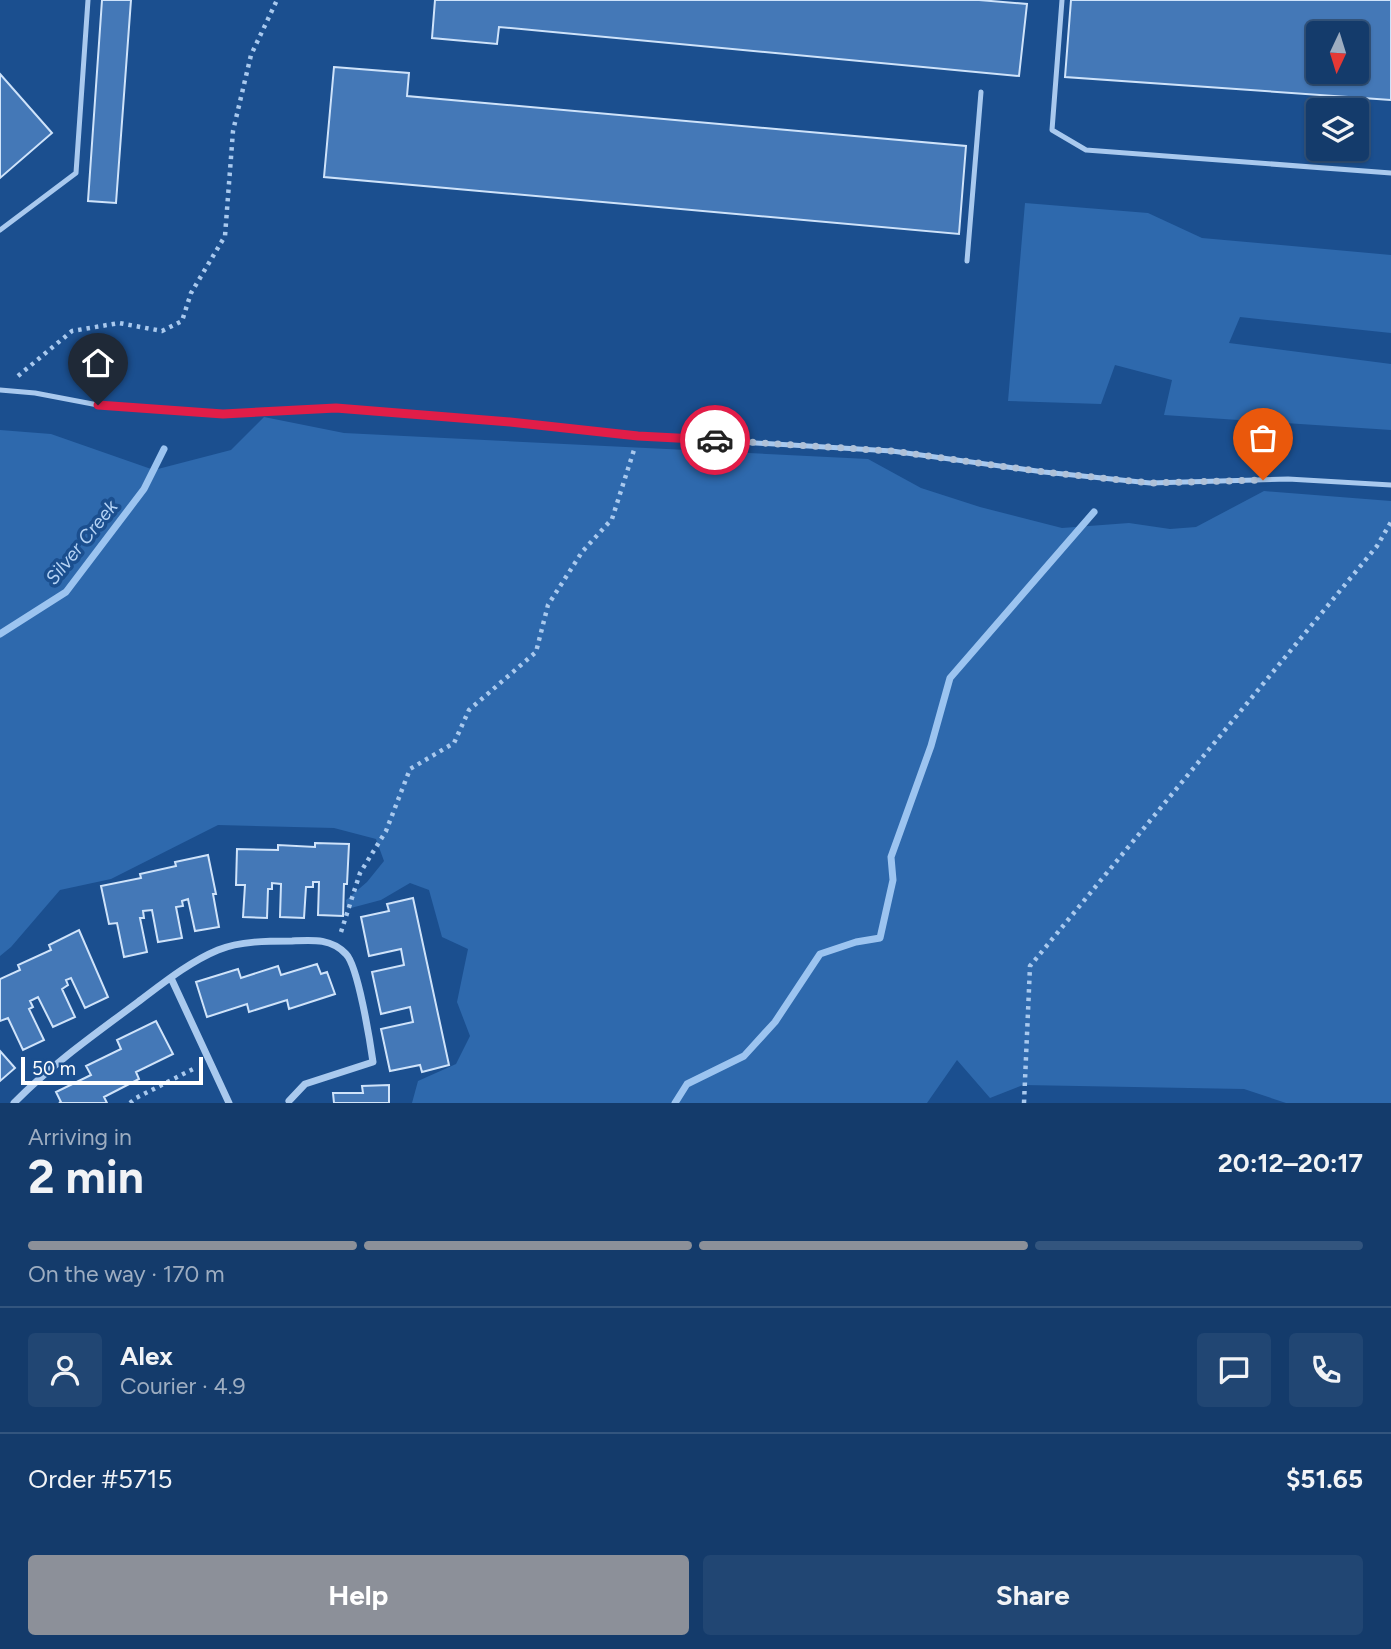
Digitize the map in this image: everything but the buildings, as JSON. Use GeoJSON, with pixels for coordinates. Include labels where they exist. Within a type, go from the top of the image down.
{"type":"FeatureCollection","features":[{"type":"Feature","properties":{"kind":"street"},"geometry":{"type":"LineString","coordinates":[[14,1103],[37,1079],[171,978],[216,951],[270,941],[317,940],[337,946],[348,956],[355,970],[373,1062],[305,1084],[287,1102]]}},
{"type":"Feature","properties":{"kind":"street"},"geometry":{"type":"LineString","coordinates":[[171,978],[229,1103]]}},
{"type":"Feature","properties":{"kind":"lane"},"geometry":{"type":"LineString","coordinates":[[0,230],[76,173],[88,0]]}},
{"type":"Feature","properties":{"kind":"lane"},"geometry":{"type":"LineString","coordinates":[[1062,0],[1052,131],[1086,150],[1391,173]]}},
{"type":"Feature","properties":{"kind":"lane"},"geometry":{"type":"LineString","coordinates":[[967,261],[981,92]]}},
{"type":"Feature","properties":{"kind":"lane"},"geometry":{"type":"LineString","coordinates":[[0,390],[35,393],[98,405],[223,414],[336,408],[510,422],[638,436],[892,451],[1044,472],[1150,483],[1288,479],[1391,485]]}},
{"type":"Feature","properties":{"kind":"path"},"geometry":{"type":"LineString","coordinates":[[0,390],[72,331],[119,323],[162,331],[182,320],[191,293],[225,236],[233,131],[251,55],[277,0]]}},
{"type":"Feature","properties":{"kind":"path"},"geometry":{"type":"LineString","coordinates":[[337,946],[360,873],[386,831],[410,769],[454,743],[468,710],[536,652],[548,605],[582,552],[612,519],[638,436]]}},
{"type":"Feature","properties":{"kind":"path"},"geometry":{"type":"LineString","coordinates":[[1024,1103],[1030,966],[1377,546],[1391,522]]}},
{"type":"Feature","properties":{"kind":"path"},"geometry":{"type":"LineString","coordinates":[[130,1103],[210,1060]]}},
{"type":"Feature","properties":{"kind":"shaded area"},"geometry":{"type":"Polygon","coordinates":[[[1025,203],[1148,213],[1202,238],[1391,255],[1391,333],[1240,317],[1229,343],[1391,364],[1391,430],[1164,415],[1172,380],[1115,365],[1101,404],[1008,401],[1025,203]]]}},
{"type":"Feature","properties":{"kind":"shaded area"},"geometry":{"type":"Polygon","coordinates":[[[264,417],[344,433],[868,459],[921,488],[980,507],[1062,528],[1129,523],[1170,529],[1196,527],[1264,491],[1391,501],[1391,1103],[1286,1103],[1244,1089],[1023,1085],[990,1098],[957,1060],[927,1103],[412,1103],[418,1081],[456,1064],[470,1036],[457,1002],[468,949],[442,937],[429,890],[410,883],[381,900],[347,909],[346,900],[367,882],[384,861],[376,839],[334,828],[218,825],[111,879],[60,890],[0,956],[0,430],[51,434],[154,470],[231,450],[264,417]]]}},
{"type":"Feature","properties":{"kind":"waterway","name":"Silver Creek"},"geometry":{"type":"LineString","coordinates":[[0,634],[66,592],[144,489],[164,449]]}},
{"type":"Feature","properties":{"kind":"waterway"},"geometry":{"type":"LineString","coordinates":[[675,1103],[687,1084],[744,1056],[775,1022],[820,954],[856,942],[880,938],[893,880],[891,857],[931,746],[950,678],[1094,512]]}},
{"type":"Feature","properties":{"kind":"way so far"},"geometry":{"type":"LineString","coordinates":[[715,440],[892,451],[1044,472],[1150,483],[1263,480]]}},
{"type":"Feature","properties":{"kind":"route"},"geometry":{"type":"LineString","coordinates":[[98,405],[223,414],[336,408],[510,422],[638,436],[715,440]]}}]}
